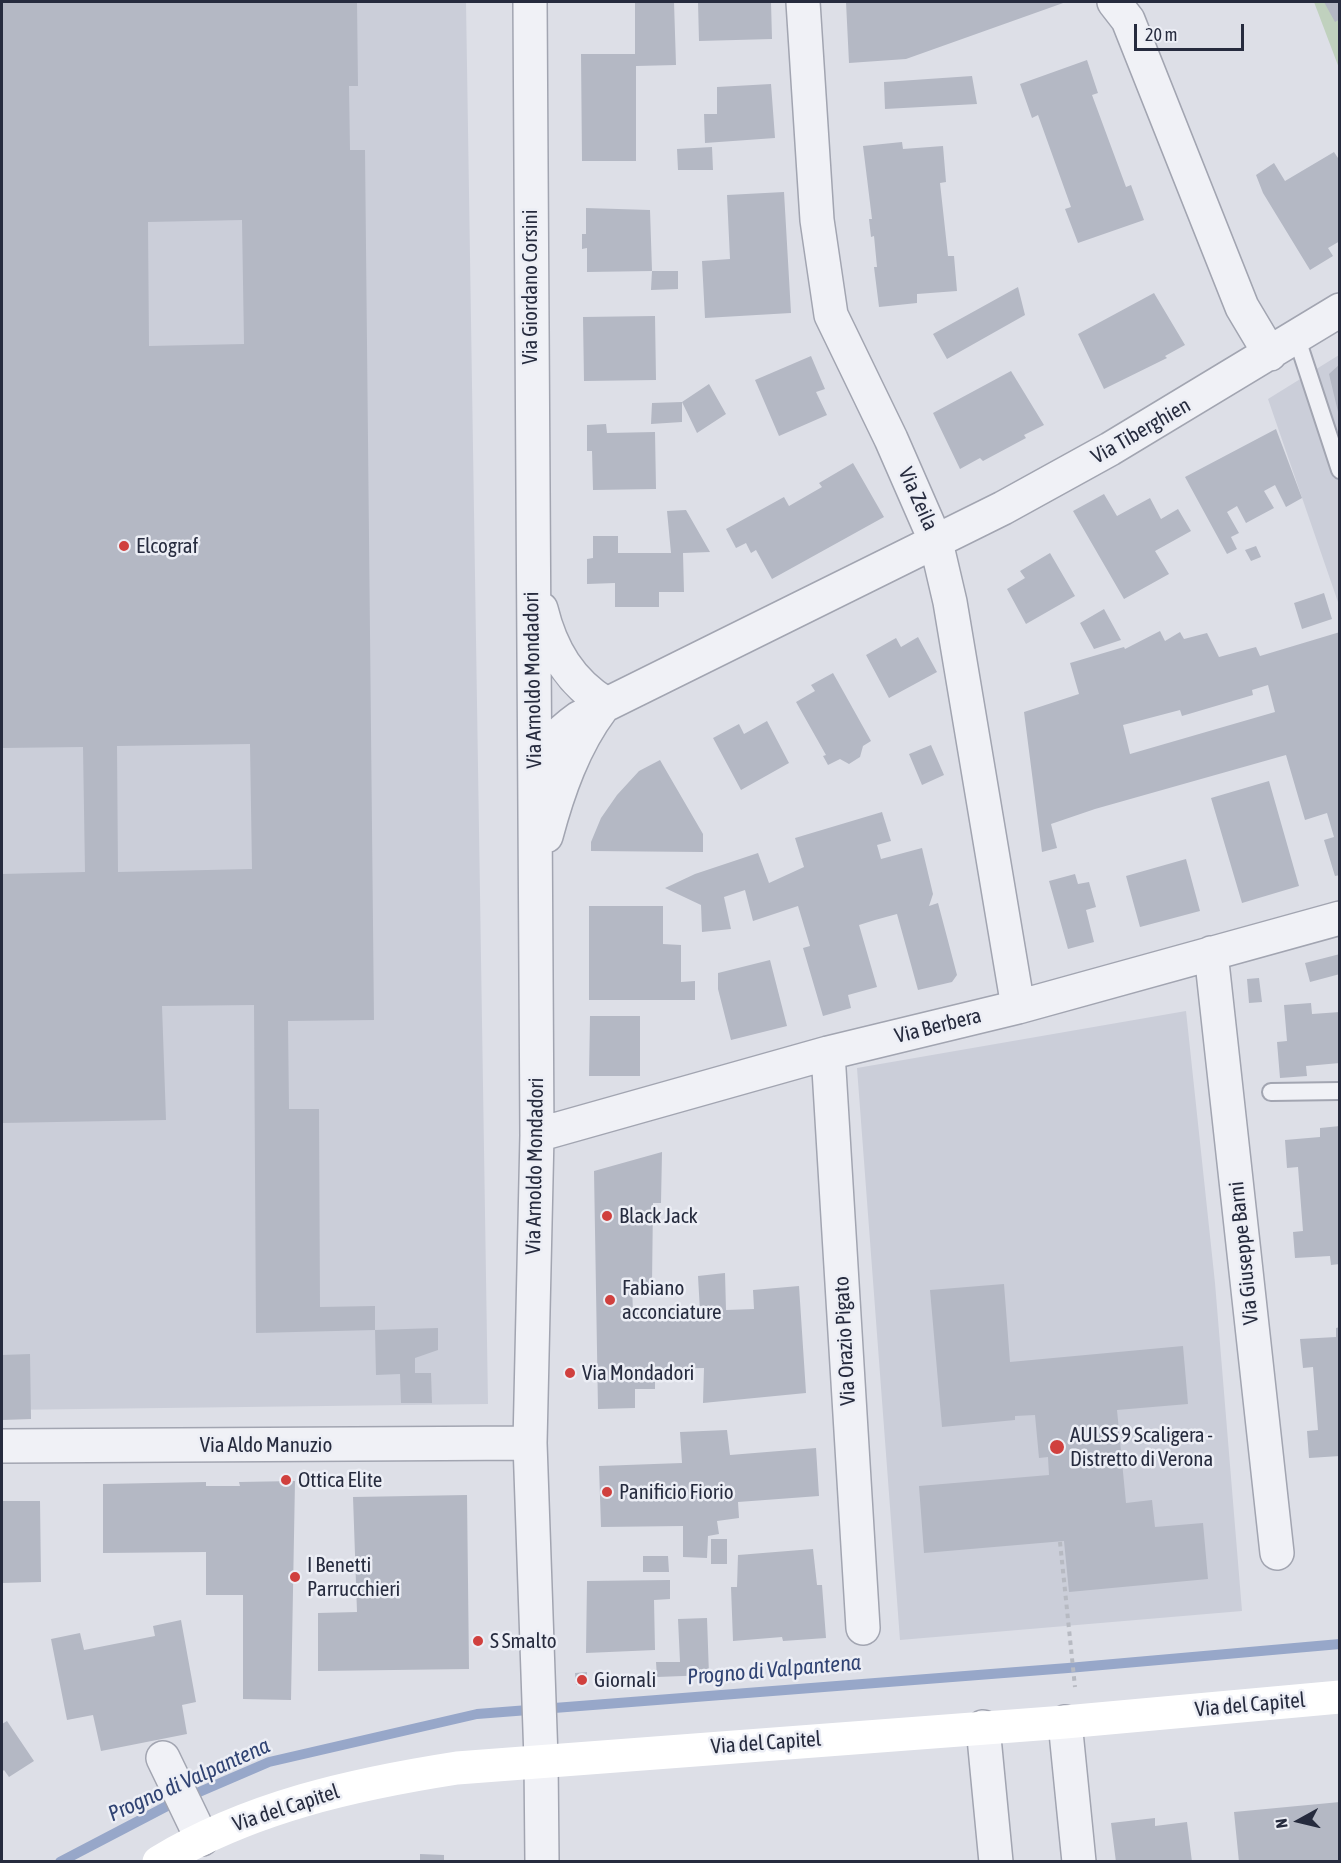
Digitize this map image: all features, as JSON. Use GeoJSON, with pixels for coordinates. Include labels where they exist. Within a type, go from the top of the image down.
{"type":"FeatureCollection","features":[{"type":"Feature","properties":{"kind":"street","name":"Via Giordano Corsini"},"geometry":{"type":"LineString","coordinates":[[530,2],[532,573]]}},
{"type":"Feature","properties":{"kind":"street","name":"Via Zeila"},"geometry":{"type":"LineString","coordinates":[[803,2],[818,220],[831,315],[891,439],[936,542],[950,602],[1018,1007]]}},
{"type":"Feature","properties":{"kind":"street"},"geometry":{"type":"LineString","coordinates":[[1114,2],[1128,20],[1242,307],[1283,345]]}},
{"type":"Feature","properties":{"kind":"street","name":"Via Tiberghien"},"geometry":{"type":"LineString","coordinates":[[535,774],[539,762],[558,734],[606,704],[936,542],[1110,449],[1340,310]]}},
{"type":"Feature","properties":{"kind":"street"},"geometry":{"type":"LineString","coordinates":[[532,573],[545,626],[559,657],[573,680],[606,704],[588,730],[556,798],[536,888]]}},
{"type":"Feature","properties":{"kind":"street","name":"Via Arnoldo Mondadori"},"geometry":{"type":"LineString","coordinates":[[532,573],[537,1135],[530,1443],[541,1748],[542,1862]]}},
{"type":"Feature","properties":{"kind":"street","name":"Via Berbera"},"geometry":{"type":"LineString","coordinates":[[537,1135],[828,1053],[1018,1007],[1340,918]]}},
{"type":"Feature","properties":{"kind":"street","name":"Via Giuseppe Barni"},"geometry":{"type":"LineString","coordinates":[[1211,952],[1277,1552]]}},
{"type":"Feature","properties":{"kind":"street","name":"Via Orazio Pigato"},"geometry":{"type":"LineString","coordinates":[[828,1053],[863,1629]]}},
{"type":"Feature","properties":{"kind":"street","name":"Via Aldo Manuzio"},"geometry":{"type":"LineString","coordinates":[[2,1446],[530,1443]]}},
{"type":"Feature","properties":{"kind":"street","name":"Via del Capitel"},"geometry":{"type":"LineString","coordinates":[[159,1862],[202,1839],[325,1793],[541,1748],[1065,1722],[1340,1696]]}},
{"type":"Feature","properties":{"kind":"street"},"geometry":{"type":"LineString","coordinates":[[1065,1722],[1079,1862]]}},
{"type":"Feature","properties":{"kind":"street"},"geometry":{"type":"LineString","coordinates":[[983,1727],[996,1862]]}},
{"type":"Feature","properties":{"kind":"street"},"geometry":{"type":"LineString","coordinates":[[163,1758],[202,1839]]}},
{"type":"Feature","properties":{"kind":"lane"},"geometry":{"type":"LineString","coordinates":[[1283,345],[1340,470]]}},
{"type":"Feature","properties":{"kind":"lane"},"geometry":{"type":"LineString","coordinates":[[1271,1092],[1340,1091]]}},
{"type":"Feature","properties":{"kind":"path"},"geometry":{"type":"LineString","coordinates":[[1060,1542],[1075,1686]]}},
{"type":"Feature","properties":{"kind":"shaded area"},"geometry":{"type":"Polygon","coordinates":[[[2,2],[466,2],[488,1404],[2,1410],[2,2]]]}},
{"type":"Feature","properties":{"kind":"shaded area"},"geometry":{"type":"Polygon","coordinates":[[[1339,355],[1339,605],[1268,399],[1339,355]]]}},
{"type":"Feature","properties":{"kind":"shaded area","name":"AULSS 9 Scaligera - Distretto di Verona"},"geometry":{"type":"Polygon","coordinates":[[[1186,1011],[1215,1283],[1242,1611],[900,1640],[857,1068],[1186,1011]]]}},
{"type":"Feature","properties":{"kind":"green space"},"geometry":{"type":"Polygon","coordinates":[[[1314,2],[1339,2],[1339,68],[1314,2]]]}},
{"type":"Feature","properties":{"kind":"building"},"geometry":{"type":"Polygon","coordinates":[[[2,2],[357,2],[358,86],[349,86],[350,150],[365,150],[374,1020],[288,1021],[289,1109],[319,1109],[320,1307],[375,1306],[375,1330],[256,1333],[254,1005],[162,1006],[166,1120],[2,1123],[2,874],[85,872],[83,747],[2,748],[2,2]],[[242,220],[148,222],[149,346],[244,344],[242,220]],[[250,744],[117,746],[118,872],[252,869],[250,744]]]}},
{"type":"Feature","properties":{"kind":"building"},"geometry":{"type":"Polygon","coordinates":[[[635,2],[674,2],[676,65],[636,66],[636,161],[582,161],[581,54],[635,54],[635,2]]]}},
{"type":"Feature","properties":{"kind":"building"},"geometry":{"type":"Polygon","coordinates":[[[698,2],[771,2],[772,39],[699,41],[698,2]]]}},
{"type":"Feature","properties":{"kind":"building"},"geometry":{"type":"Polygon","coordinates":[[[846,2],[1066,2],[906,59],[849,63],[846,2]]]}},
{"type":"Feature","properties":{"kind":"building"},"geometry":{"type":"Polygon","coordinates":[[[1324,2],[1340,2],[1340,19],[1335,22],[1324,2]]]}},
{"type":"Feature","properties":{"kind":"building"},"geometry":{"type":"Polygon","coordinates":[[[1087,60],[1098,93],[1092,95],[1126,187],[1131,185],[1144,220],[1078,243],[1065,209],[1071,207],[1038,115],[1032,118],[1020,84],[1087,60]]]}},
{"type":"Feature","properties":{"kind":"building"},"geometry":{"type":"Polygon","coordinates":[[[972,76],[977,104],[885,109],[884,82],[972,76]]]}},
{"type":"Feature","properties":{"kind":"building"},"geometry":{"type":"Polygon","coordinates":[[[771,84],[775,138],[705,143],[704,114],[717,114],[717,87],[771,84]]]}},
{"type":"Feature","properties":{"kind":"building"},"geometry":{"type":"Polygon","coordinates":[[[902,142],[903,149],[943,146],[946,182],[940,183],[948,256],[954,256],[957,291],[917,294],[917,303],[879,307],[874,267],[877,267],[874,236],[871,237],[869,219],[872,219],[863,146],[902,142]]]}},
{"type":"Feature","properties":{"kind":"building"},"geometry":{"type":"Polygon","coordinates":[[[712,147],[713,170],[678,170],[677,149],[712,147]]]}},
{"type":"Feature","properties":{"kind":"building"},"geometry":{"type":"Polygon","coordinates":[[[1334,152],[1340,161],[1340,241],[1328,248],[1333,256],[1310,270],[1263,193],[1256,175],[1274,163],[1285,181],[1334,152]]]}},
{"type":"Feature","properties":{"kind":"building"},"geometry":{"type":"Polygon","coordinates":[[[784,192],[791,313],[705,318],[702,261],[730,259],[727,195],[784,192]]]}},
{"type":"Feature","properties":{"kind":"building"},"geometry":{"type":"Polygon","coordinates":[[[586,208],[650,210],[652,271],[587,272],[587,248],[582,249],[582,234],[586,234],[586,208]]]}},
{"type":"Feature","properties":{"kind":"building"},"geometry":{"type":"Polygon","coordinates":[[[652,271],[678,271],[678,289],[651,290],[652,271]]]}},
{"type":"Feature","properties":{"kind":"building"},"geometry":{"type":"Polygon","coordinates":[[[1018,287],[1025,315],[947,359],[933,334],[1018,287]]]}},
{"type":"Feature","properties":{"kind":"building"},"geometry":{"type":"Polygon","coordinates":[[[1154,293],[1185,345],[1165,356],[1167,358],[1104,389],[1078,334],[1154,293]]]}},
{"type":"Feature","properties":{"kind":"building"},"geometry":{"type":"Polygon","coordinates":[[[655,316],[656,380],[584,381],[583,317],[655,316]]]}},
{"type":"Feature","properties":{"kind":"building"},"geometry":{"type":"Polygon","coordinates":[[[811,356],[825,389],[816,392],[827,415],[779,436],[755,380],[811,356]]]}},
{"type":"Feature","properties":{"kind":"building"},"geometry":{"type":"Polygon","coordinates":[[[1340,364],[1340,416],[1339,416],[1329,374],[1340,364]]]}},
{"type":"Feature","properties":{"kind":"building"},"geometry":{"type":"Polygon","coordinates":[[[1011,371],[1044,425],[1024,435],[1026,438],[983,461],[980,458],[960,469],[933,413],[1011,371]]]}},
{"type":"Feature","properties":{"kind":"building"},"geometry":{"type":"Polygon","coordinates":[[[709,384],[726,414],[697,433],[682,402],[709,384]]]}},
{"type":"Feature","properties":{"kind":"building"},"geometry":{"type":"Polygon","coordinates":[[[682,402],[682,422],[651,424],[652,403],[682,402]]]}},
{"type":"Feature","properties":{"kind":"building"},"geometry":{"type":"Polygon","coordinates":[[[606,424],[607,433],[655,432],[656,489],[593,490],[592,451],[587,451],[587,425],[606,424]]]}},
{"type":"Feature","properties":{"kind":"building"},"geometry":{"type":"Polygon","coordinates":[[[1276,429],[1302,498],[1286,507],[1275,485],[1264,491],[1274,508],[1246,523],[1237,506],[1227,512],[1239,533],[1231,537],[1237,549],[1227,554],[1185,477],[1276,429]]]}},
{"type":"Feature","properties":{"kind":"building"},"geometry":{"type":"Polygon","coordinates":[[[853,463],[884,517],[772,579],[756,550],[751,553],[746,543],[736,548],[726,529],[784,497],[789,506],[822,487],[819,483],[853,463]]]}},
{"type":"Feature","properties":{"kind":"building"},"geometry":{"type":"Polygon","coordinates":[[[1104,494],[1117,516],[1150,498],[1161,519],[1178,509],[1191,531],[1155,551],[1169,574],[1124,599],[1073,511],[1104,494]]]}},
{"type":"Feature","properties":{"kind":"building"},"geometry":{"type":"Polygon","coordinates":[[[686,510],[710,552],[683,553],[684,592],[659,592],[659,607],[615,607],[615,583],[587,584],[587,559],[593,558],[593,536],[618,536],[618,553],[671,553],[667,511],[686,510]]]}},
{"type":"Feature","properties":{"kind":"building"},"geometry":{"type":"Polygon","coordinates":[[[1256,546],[1261,557],[1251,561],[1245,550],[1256,546]]]}},
{"type":"Feature","properties":{"kind":"building"},"geometry":{"type":"Polygon","coordinates":[[[1050,553],[1075,596],[1026,624],[1007,589],[1025,578],[1020,571],[1050,553]]]}},
{"type":"Feature","properties":{"kind":"building"},"geometry":{"type":"Polygon","coordinates":[[[1324,593],[1332,619],[1302,629],[1294,603],[1324,593]]]}},
{"type":"Feature","properties":{"kind":"building"},"geometry":{"type":"Polygon","coordinates":[[[1104,609],[1121,640],[1094,649],[1080,623],[1104,609]]]}},
{"type":"Feature","properties":{"kind":"building"},"geometry":{"type":"Polygon","coordinates":[[[1160,631],[1165,641],[1180,632],[1184,639],[1207,633],[1219,657],[1256,647],[1260,656],[1340,632],[1340,875],[1335,876],[1324,840],[1334,837],[1327,813],[1305,820],[1286,755],[1095,809],[1051,824],[1057,848],[1042,852],[1024,712],[1079,694],[1070,663],[1124,647],[1125,649],[1160,631]],[[1268,685],[1252,690],[1253,695],[1182,716],[1180,710],[1123,725],[1130,754],[1275,712],[1268,685]]]}},
{"type":"Feature","properties":{"kind":"building"},"geometry":{"type":"Polygon","coordinates":[[[918,637],[937,672],[889,698],[866,655],[896,638],[901,647],[918,637]]]}},
{"type":"Feature","properties":{"kind":"building"},"geometry":{"type":"Polygon","coordinates":[[[833,673],[871,741],[863,746],[860,757],[849,764],[840,759],[828,765],[823,756],[826,755],[796,702],[815,691],[811,685],[833,673]]]}},
{"type":"Feature","properties":{"kind":"building"},"geometry":{"type":"Polygon","coordinates":[[[767,721],[789,763],[741,790],[713,738],[739,724],[744,734],[767,721]]]}},
{"type":"Feature","properties":{"kind":"building"},"geometry":{"type":"Polygon","coordinates":[[[931,745],[944,775],[922,785],[909,754],[931,745]]]}},
{"type":"Feature","properties":{"kind":"building"},"geometry":{"type":"Polygon","coordinates":[[[660,760],[703,834],[703,852],[591,851],[591,842],[601,818],[617,795],[639,771],[660,760]]]}},
{"type":"Feature","properties":{"kind":"building"},"geometry":{"type":"Polygon","coordinates":[[[1269,781],[1299,886],[1242,903],[1211,798],[1269,781]]]}},
{"type":"Feature","properties":{"kind":"building"},"geometry":{"type":"Polygon","coordinates":[[[882,812],[891,841],[877,845],[881,859],[922,848],[933,894],[929,906],[938,903],[957,975],[952,982],[918,990],[897,914],[859,925],[877,987],[848,995],[851,1008],[823,1016],[803,948],[810,946],[798,906],[753,921],[745,890],[724,897],[731,929],[702,932],[701,905],[665,888],[695,874],[758,853],[769,883],[804,867],[795,838],[882,812]]]}},
{"type":"Feature","properties":{"kind":"building"},"geometry":{"type":"Polygon","coordinates":[[[1186,859],[1200,911],[1140,927],[1126,876],[1186,859]]]}},
{"type":"Feature","properties":{"kind":"building"},"geometry":{"type":"Polygon","coordinates":[[[1075,874],[1078,884],[1089,882],[1096,907],[1086,910],[1094,942],[1068,949],[1049,881],[1075,874]]]}},
{"type":"Feature","properties":{"kind":"building"},"geometry":{"type":"Polygon","coordinates":[[[589,906],[663,906],[663,944],[681,945],[681,982],[695,981],[695,1000],[589,1000],[589,906]]]}},
{"type":"Feature","properties":{"kind":"building"},"geometry":{"type":"Polygon","coordinates":[[[1340,954],[1340,974],[1310,982],[1305,963],[1340,954]]]}},
{"type":"Feature","properties":{"kind":"building"},"geometry":{"type":"Polygon","coordinates":[[[770,960],[787,1026],[731,1040],[718,989],[718,973],[770,960]]]}},
{"type":"Feature","properties":{"kind":"building"},"geometry":{"type":"Polygon","coordinates":[[[1259,978],[1262,1002],[1249,1003],[1247,979],[1259,978]]]}},
{"type":"Feature","properties":{"kind":"building"},"geometry":{"type":"Polygon","coordinates":[[[1311,1003],[1312,1014],[1340,1012],[1340,1063],[1306,1066],[1307,1076],[1280,1078],[1277,1042],[1287,1041],[1284,1005],[1311,1003]]]}},
{"type":"Feature","properties":{"kind":"building"},"geometry":{"type":"Polygon","coordinates":[[[590,1016],[640,1016],[640,1076],[589,1076],[590,1016]]]}},
{"type":"Feature","properties":{"kind":"building"},"geometry":{"type":"Polygon","coordinates":[[[1340,1126],[1340,1264],[1331,1265],[1330,1256],[1295,1258],[1293,1232],[1303,1231],[1298,1167],[1287,1168],[1285,1140],[1320,1137],[1320,1128],[1340,1126]]]}},
{"type":"Feature","properties":{"kind":"building"},"geometry":{"type":"Polygon","coordinates":[[[662,1152],[661,1203],[653,1203],[652,1284],[632,1285],[633,1313],[700,1311],[698,1276],[725,1273],[726,1310],[754,1309],[753,1290],[799,1286],[806,1393],[703,1403],[704,1368],[655,1369],[655,1389],[635,1389],[635,1408],[598,1409],[594,1171],[662,1152]]]}},
{"type":"Feature","properties":{"kind":"building"},"geometry":{"type":"Polygon","coordinates":[[[1004,1284],[1010,1362],[1183,1346],[1188,1404],[1117,1410],[1126,1503],[1152,1500],[1155,1527],[1203,1523],[1208,1579],[1069,1592],[1064,1541],[924,1553],[919,1486],[1049,1475],[1048,1457],[1039,1458],[1035,1415],[1015,1416],[1015,1420],[942,1427],[930,1290],[1004,1284]]]}},
{"type":"Feature","properties":{"kind":"building"},"geometry":{"type":"Polygon","coordinates":[[[1340,1327],[1340,1456],[1309,1458],[1307,1431],[1318,1430],[1313,1367],[1303,1368],[1300,1339],[1336,1337],[1336,1328],[1340,1327]]]}},
{"type":"Feature","properties":{"kind":"building"},"geometry":{"type":"Polygon","coordinates":[[[438,1328],[438,1350],[415,1358],[415,1373],[431,1373],[432,1403],[401,1403],[400,1374],[376,1375],[375,1330],[438,1328]]]}},
{"type":"Feature","properties":{"kind":"building"},"geometry":{"type":"Polygon","coordinates":[[[30,1354],[31,1419],[2,1420],[2,1355],[30,1354]]]}},
{"type":"Feature","properties":{"kind":"building"},"geometry":{"type":"Polygon","coordinates":[[[727,1430],[730,1455],[816,1448],[819,1496],[738,1502],[739,1518],[717,1521],[719,1534],[708,1536],[707,1558],[683,1557],[683,1526],[601,1527],[599,1466],[682,1463],[680,1432],[727,1430]]]}},
{"type":"Feature","properties":{"kind":"building"},"geometry":{"type":"Polygon","coordinates":[[[295,1481],[291,1700],[243,1699],[243,1595],[206,1595],[206,1552],[103,1553],[103,1484],[206,1482],[206,1486],[240,1486],[239,1482],[295,1481]]]}},
{"type":"Feature","properties":{"kind":"building"},"geometry":{"type":"Polygon","coordinates":[[[467,1495],[469,1669],[318,1671],[318,1613],[357,1612],[353,1497],[467,1495]]]}},
{"type":"Feature","properties":{"kind":"building"},"geometry":{"type":"Polygon","coordinates":[[[2,1501],[40,1501],[41,1582],[2,1583],[2,1501]]]}},
{"type":"Feature","properties":{"kind":"building"},"geometry":{"type":"Polygon","coordinates":[[[711,1539],[727,1539],[727,1564],[711,1564],[711,1539]]]}},
{"type":"Feature","properties":{"kind":"building"},"geometry":{"type":"Polygon","coordinates":[[[813,1549],[817,1585],[822,1585],[826,1638],[783,1641],[782,1637],[733,1641],[731,1587],[737,1587],[738,1555],[813,1549]]]}},
{"type":"Feature","properties":{"kind":"building"},"geometry":{"type":"Polygon","coordinates":[[[643,1556],[668,1556],[669,1572],[643,1572],[643,1556]]]}},
{"type":"Feature","properties":{"kind":"building"},"geometry":{"type":"Polygon","coordinates":[[[670,1580],[670,1599],[654,1600],[655,1650],[586,1653],[587,1581],[670,1580]]]}},
{"type":"Feature","properties":{"kind":"building"},"geometry":{"type":"Polygon","coordinates":[[[707,1618],[709,1675],[657,1677],[656,1662],[680,1662],[678,1619],[707,1618]]]}},
{"type":"Feature","properties":{"kind":"building"},"geometry":{"type":"Polygon","coordinates":[[[181,1620],[196,1702],[182,1705],[187,1734],[101,1751],[93,1715],[67,1720],[51,1639],[80,1633],[84,1650],[155,1636],[153,1626],[181,1620]]]}},
{"type":"Feature","properties":{"kind":"building"},"geometry":{"type":"Polygon","coordinates":[[[587,1672],[587,1684],[576,1685],[575,1673],[587,1672]]]}},
{"type":"Feature","properties":{"kind":"building"},"geometry":{"type":"Polygon","coordinates":[[[7,1721],[34,1761],[9,1777],[4,1770],[2,1772],[2,1724],[7,1721]]]}},
{"type":"Feature","properties":{"kind":"building"},"geometry":{"type":"Polygon","coordinates":[[[1340,1802],[1340,1862],[1239,1862],[1234,1812],[1340,1802]]]}},
{"type":"Feature","properties":{"kind":"building"},"geometry":{"type":"Polygon","coordinates":[[[1155,1818],[1155,1826],[1187,1822],[1192,1862],[1116,1862],[1111,1823],[1155,1818]]]}},
{"type":"Feature","properties":{"kind":"building"},"geometry":{"type":"Polygon","coordinates":[[[420,1854],[444,1855],[444,1862],[420,1862],[420,1854]]]}},
{"type":"Feature","properties":{"kind":"waterway","name":"Progno di Valpantena"},"geometry":{"type":"LineString","coordinates":[[60,1862],[169,1805],[269,1762],[477,1714],[1068,1668],[1340,1644]]}},
{"type":"Feature","properties":{"kind":"place","name":"Elcograf"},"geometry":{"type":"Point","coordinates":[124,546]}},
{"type":"Feature","properties":{"kind":"place","name":"Black Jack"},"geometry":{"type":"Point","coordinates":[607,1216]}},
{"type":"Feature","properties":{"kind":"place","name":"Fabiano acconciature"},"geometry":{"type":"Point","coordinates":[610,1300]}},
{"type":"Feature","properties":{"kind":"place","name":"Via Mondadori"},"geometry":{"type":"Point","coordinates":[570,1373]}},
{"type":"Feature","properties":{"kind":"place","name":"AULSS 9 Scaligera - Distretto di Verona"},"geometry":{"type":"Point","coordinates":[1057,1447]}},
{"type":"Feature","properties":{"kind":"place","name":"Ottica Elite"},"geometry":{"type":"Point","coordinates":[286,1480]}},
{"type":"Feature","properties":{"kind":"place","name":"Panificio Fiorio"},"geometry":{"type":"Point","coordinates":[607,1492]}},
{"type":"Feature","properties":{"kind":"place","name":"I Benetti Parrucchieri"},"geometry":{"type":"Point","coordinates":[295,1577]}},
{"type":"Feature","properties":{"kind":"place","name":"S Smalto"},"geometry":{"type":"Point","coordinates":[478,1641]}},
{"type":"Feature","properties":{"kind":"place","name":"Giornali"},"geometry":{"type":"Point","coordinates":[582,1680]}}]}
